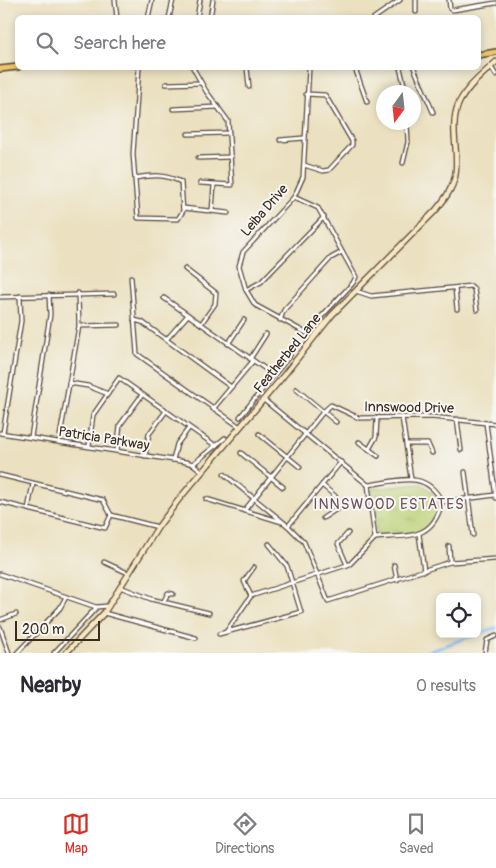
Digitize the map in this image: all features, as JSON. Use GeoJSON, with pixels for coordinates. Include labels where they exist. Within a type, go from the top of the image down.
{"type":"FeatureCollection","features":[{"type":"Feature","properties":{"kind":"main road"},"geometry":{"type":"LineString","coordinates":[[481,54],[496,52]]}},
{"type":"Feature","properties":{"kind":"main road","name":"Featherbed Lane"},"geometry":{"type":"LineString","coordinates":[[66,653],[104,613],[158,527],[202,471],[264,400],[338,309],[436,210],[446,197],[453,183],[456,170],[454,135],[457,108],[467,90],[496,62]]}},
{"type":"Feature","properties":{"kind":"main road"},"geometry":{"type":"LineString","coordinates":[[0,69],[15,66]]}},
{"type":"Feature","properties":{"kind":"street"},"geometry":{"type":"LineString","coordinates":[[115,0],[117,15]]}},
{"type":"Feature","properties":{"kind":"street"},"geometry":{"type":"LineString","coordinates":[[149,15],[152,0]]}},
{"type":"Feature","properties":{"kind":"street"},"geometry":{"type":"LineString","coordinates":[[170,15],[173,0]]}},
{"type":"Feature","properties":{"kind":"street"},"geometry":{"type":"LineString","coordinates":[[197,15],[200,0]]}},
{"type":"Feature","properties":{"kind":"street"},"geometry":{"type":"LineString","coordinates":[[210,15],[213,0]]}},
{"type":"Feature","properties":{"kind":"street"},"geometry":{"type":"LineString","coordinates":[[378,15],[400,0]]}},
{"type":"Feature","properties":{"kind":"street"},"geometry":{"type":"LineString","coordinates":[[416,0],[416,12]]}},
{"type":"Feature","properties":{"kind":"street"},"geometry":{"type":"LineString","coordinates":[[449,0],[450,9],[496,3]]}},
{"type":"Feature","properties":{"kind":"street"},"geometry":{"type":"LineString","coordinates":[[479,6],[480,0]]}},
{"type":"Feature","properties":{"kind":"street"},"geometry":{"type":"LineString","coordinates":[[491,67],[496,75]]}},
{"type":"Feature","properties":{"kind":"street"},"geometry":{"type":"LineString","coordinates":[[135,178],[158,174],[167,175],[181,182],[183,208],[178,219],[138,218],[133,154],[138,70]]}},
{"type":"Feature","properties":{"kind":"street"},"geometry":{"type":"LineString","coordinates":[[194,70],[201,83],[227,117],[230,133],[232,185],[200,183]]}},
{"type":"Feature","properties":{"kind":"street"},"geometry":{"type":"LineString","coordinates":[[248,70],[249,87]]}},
{"type":"Feature","properties":{"kind":"street","name":"Leiba Drive"},"geometry":{"type":"LineString","coordinates":[[309,70],[303,178],[294,197],[243,252],[239,266],[246,290],[255,305],[306,333],[334,304]]}},
{"type":"Feature","properties":{"kind":"street"},"geometry":{"type":"LineString","coordinates":[[357,70],[367,102]]}},
{"type":"Feature","properties":{"kind":"street"},"geometry":{"type":"LineString","coordinates":[[400,70],[404,85]]}},
{"type":"Feature","properties":{"kind":"street"},"geometry":{"type":"LineString","coordinates":[[415,70],[433,112]]}},
{"type":"Feature","properties":{"kind":"street"},"geometry":{"type":"LineString","coordinates":[[166,84],[201,83]]}},
{"type":"Feature","properties":{"kind":"street"},"geometry":{"type":"LineString","coordinates":[[304,165],[323,171],[329,170],[352,145],[352,141],[325,95],[306,94]]}},
{"type":"Feature","properties":{"kind":"street"},"geometry":{"type":"LineString","coordinates":[[173,109],[218,107]]}},
{"type":"Feature","properties":{"kind":"street"},"geometry":{"type":"LineString","coordinates":[[403,163],[408,142],[407,130]]}},
{"type":"Feature","properties":{"kind":"street"},"geometry":{"type":"LineString","coordinates":[[188,134],[230,133]]}},
{"type":"Feature","properties":{"kind":"street"},"geometry":{"type":"LineString","coordinates":[[280,140],[304,138]]}},
{"type":"Feature","properties":{"kind":"street"},"geometry":{"type":"LineString","coordinates":[[198,158],[231,157]]}},
{"type":"Feature","properties":{"kind":"street"},"geometry":{"type":"LineString","coordinates":[[212,211],[214,184]]}},
{"type":"Feature","properties":{"kind":"street"},"geometry":{"type":"LineString","coordinates":[[294,197],[318,208],[355,280],[334,304],[338,309]]}},
{"type":"Feature","properties":{"kind":"street"},"geometry":{"type":"LineString","coordinates":[[183,208],[228,213]]}},
{"type":"Feature","properties":{"kind":"street"},"geometry":{"type":"LineString","coordinates":[[246,290],[261,282],[324,217]]}},
{"type":"Feature","properties":{"kind":"street"},"geometry":{"type":"LineString","coordinates":[[280,320],[284,310],[331,258],[342,252]]}},
{"type":"Feature","properties":{"kind":"street"},"geometry":{"type":"LineString","coordinates":[[185,269],[216,293],[215,304],[201,324]]}},
{"type":"Feature","properties":{"kind":"street"},"geometry":{"type":"LineString","coordinates":[[131,277],[137,354],[240,427]]}},
{"type":"Feature","properties":{"kind":"street"},"geometry":{"type":"LineString","coordinates":[[455,288],[458,309]]}},
{"type":"Feature","properties":{"kind":"street"},"geometry":{"type":"LineString","coordinates":[[356,290],[371,296],[473,288],[477,310]]}},
{"type":"Feature","properties":{"kind":"street"},"geometry":{"type":"LineString","coordinates":[[60,442],[79,326],[78,293]]}},
{"type":"Feature","properties":{"kind":"street"},"geometry":{"type":"LineString","coordinates":[[0,297],[78,293],[114,294]]}},
{"type":"Feature","properties":{"kind":"street"},"geometry":{"type":"LineString","coordinates":[[32,437],[50,315],[49,295]]}},
{"type":"Feature","properties":{"kind":"street"},"geometry":{"type":"LineString","coordinates":[[2,433],[21,321],[20,296]]}},
{"type":"Feature","properties":{"kind":"street"},"geometry":{"type":"LineString","coordinates":[[164,298],[274,375]]}},
{"type":"Feature","properties":{"kind":"street"},"geometry":{"type":"LineString","coordinates":[[166,340],[188,315]]}},
{"type":"Feature","properties":{"kind":"street"},"geometry":{"type":"LineString","coordinates":[[134,320],[142,322],[232,387]]}},
{"type":"Feature","properties":{"kind":"street"},"geometry":{"type":"LineString","coordinates":[[228,344],[244,320]]}},
{"type":"Feature","properties":{"kind":"street"},"geometry":{"type":"LineString","coordinates":[[79,326],[120,325]]}},
{"type":"Feature","properties":{"kind":"street"},"geometry":{"type":"LineString","coordinates":[[213,409],[252,360],[266,334]]}},
{"type":"Feature","properties":{"kind":"street"},"geometry":{"type":"LineString","coordinates":[[240,417],[290,355]]}},
{"type":"Feature","properties":{"kind":"street"},"geometry":{"type":"LineString","coordinates":[[88,446],[94,415],[119,378],[216,446]]}},
{"type":"Feature","properties":{"kind":"street"},"geometry":{"type":"LineString","coordinates":[[69,383],[88,386],[108,394]]}},
{"type":"Feature","properties":{"kind":"street"},"geometry":{"type":"LineString","coordinates":[[296,388],[336,422]]}},
{"type":"Feature","properties":{"kind":"street"},"geometry":{"type":"LineString","coordinates":[[117,451],[120,425],[142,394]]}},
{"type":"Feature","properties":{"kind":"street"},"geometry":{"type":"LineString","coordinates":[[264,400],[368,485],[375,538]]}},
{"type":"Feature","properties":{"kind":"street","name":"Innswood Drive"},"geometry":{"type":"LineString","coordinates":[[323,412],[331,405],[353,417],[457,419],[496,424]]}},
{"type":"Feature","properties":{"kind":"street"},"geometry":{"type":"LineString","coordinates":[[145,456],[149,434],[166,411]]}},
{"type":"Feature","properties":{"kind":"street"},"geometry":{"type":"LineString","coordinates":[[244,510],[323,412]]}},
{"type":"Feature","properties":{"kind":"street"},"geometry":{"type":"LineString","coordinates":[[402,417],[411,479]]}},
{"type":"Feature","properties":{"kind":"street"},"geometry":{"type":"LineString","coordinates":[[369,449],[376,437],[376,418]]}},
{"type":"Feature","properties":{"kind":"street"},"geometry":{"type":"LineString","coordinates":[[457,419],[462,450]]}},
{"type":"Feature","properties":{"kind":"street"},"geometry":{"type":"LineString","coordinates":[[442,502],[496,496],[486,423]]}},
{"type":"Feature","properties":{"kind":"street"},"geometry":{"type":"LineString","coordinates":[[173,460],[177,444],[189,428]]}},
{"type":"Feature","properties":{"kind":"street","name":"Patricia Parkway"},"geometry":{"type":"LineString","coordinates":[[2,433],[173,460],[193,464],[202,471]]}},
{"type":"Feature","properties":{"kind":"street"},"geometry":{"type":"LineString","coordinates":[[259,434],[300,467]]}},
{"type":"Feature","properties":{"kind":"street"},"geometry":{"type":"LineString","coordinates":[[193,464],[225,438]]}},
{"type":"Feature","properties":{"kind":"street"},"geometry":{"type":"LineString","coordinates":[[359,442],[378,456]]}},
{"type":"Feature","properties":{"kind":"street"},"geometry":{"type":"LineString","coordinates":[[407,444],[428,444],[432,453]]}},
{"type":"Feature","properties":{"kind":"street"},"geometry":{"type":"LineString","coordinates":[[241,453],[283,488]]}},
{"type":"Feature","properties":{"kind":"street"},"geometry":{"type":"LineString","coordinates":[[490,454],[496,453]]}},
{"type":"Feature","properties":{"kind":"street"},"geometry":{"type":"LineString","coordinates":[[288,526],[341,462]]}},
{"type":"Feature","properties":{"kind":"street"},"geometry":{"type":"LineString","coordinates":[[465,472],[473,535]]}},
{"type":"Feature","properties":{"kind":"street"},"geometry":{"type":"LineString","coordinates":[[224,474],[285,523],[304,542],[318,574],[326,599],[331,601],[450,562],[496,559]]}},
{"type":"Feature","properties":{"kind":"street"},"geometry":{"type":"LineString","coordinates":[[0,475],[103,500],[111,515],[158,527]]}},
{"type":"Feature","properties":{"kind":"street"},"geometry":{"type":"LineString","coordinates":[[226,632],[251,596],[347,565],[355,560],[375,538],[419,534],[434,525],[442,502],[438,492],[430,485],[411,479],[368,485]]}},
{"type":"Feature","properties":{"kind":"street"},"geometry":{"type":"LineString","coordinates":[[28,509],[33,484]]}},
{"type":"Feature","properties":{"kind":"street"},"geometry":{"type":"LineString","coordinates":[[322,485],[335,496],[340,507],[324,518]]}},
{"type":"Feature","properties":{"kind":"street"},"geometry":{"type":"LineString","coordinates":[[206,499],[285,523]]}},
{"type":"Feature","properties":{"kind":"street"},"geometry":{"type":"LineString","coordinates":[[0,502],[105,528],[111,515]]}},
{"type":"Feature","properties":{"kind":"street"},"geometry":{"type":"LineString","coordinates":[[347,565],[338,544],[348,533]]}},
{"type":"Feature","properties":{"kind":"street"},"geometry":{"type":"LineString","coordinates":[[419,534],[424,571]]}},
{"type":"Feature","properties":{"kind":"street"},"geometry":{"type":"LineString","coordinates":[[219,634],[301,612],[287,566],[269,544]]}},
{"type":"Feature","properties":{"kind":"street"},"geometry":{"type":"LineString","coordinates":[[449,546],[450,562]]}},
{"type":"Feature","properties":{"kind":"street"},"geometry":{"type":"LineString","coordinates":[[104,562],[128,573]]}},
{"type":"Feature","properties":{"kind":"street"},"geometry":{"type":"LineString","coordinates":[[394,565],[397,580]]}},
{"type":"Feature","properties":{"kind":"street"},"geometry":{"type":"LineString","coordinates":[[251,596],[244,581],[254,567]]}},
{"type":"Feature","properties":{"kind":"street"},"geometry":{"type":"LineString","coordinates":[[0,574],[96,607],[108,606]]}},
{"type":"Feature","properties":{"kind":"street"},"geometry":{"type":"LineString","coordinates":[[120,587],[151,598],[209,613]]}},
{"type":"Feature","properties":{"kind":"street"},"geometry":{"type":"LineString","coordinates":[[164,601],[168,593],[173,594]]}},
{"type":"Feature","properties":{"kind":"street"},"geometry":{"type":"LineString","coordinates":[[17,653],[60,608],[66,597]]}},
{"type":"Feature","properties":{"kind":"street"},"geometry":{"type":"LineString","coordinates":[[54,653],[96,607]]}},
{"type":"Feature","properties":{"kind":"street"},"geometry":{"type":"LineString","coordinates":[[104,613],[196,638]]}},
{"type":"Feature","properties":{"kind":"street"},"geometry":{"type":"LineString","coordinates":[[0,620],[16,614]]}},
{"type":"Feature","properties":{"kind":"street"},"geometry":{"type":"LineString","coordinates":[[0,627],[9,653]]}},
{"type":"Feature","properties":{"kind":"street"},"geometry":{"type":"LineString","coordinates":[[485,653],[487,640],[496,636]]}},
{"type":"Feature","properties":{"kind":"green space"},"geometry":{"type":"Polygon","coordinates":[[[421,484],[431,491],[437,505],[435,516],[426,529],[407,535],[377,537],[370,489],[421,484]]]}},
{"type":"Feature","properties":{"kind":"waterway"},"geometry":{"type":"LineString","coordinates":[[481,633],[496,628]]}},
{"type":"Feature","properties":{"kind":"waterway"},"geometry":{"type":"LineString","coordinates":[[425,653],[466,638]]}},
{"type":"Feature","properties":{"kind":"district","name":"INNSWOOD ESTATES"},"geometry":{"type":"Point","coordinates":[389,504]}}]}
